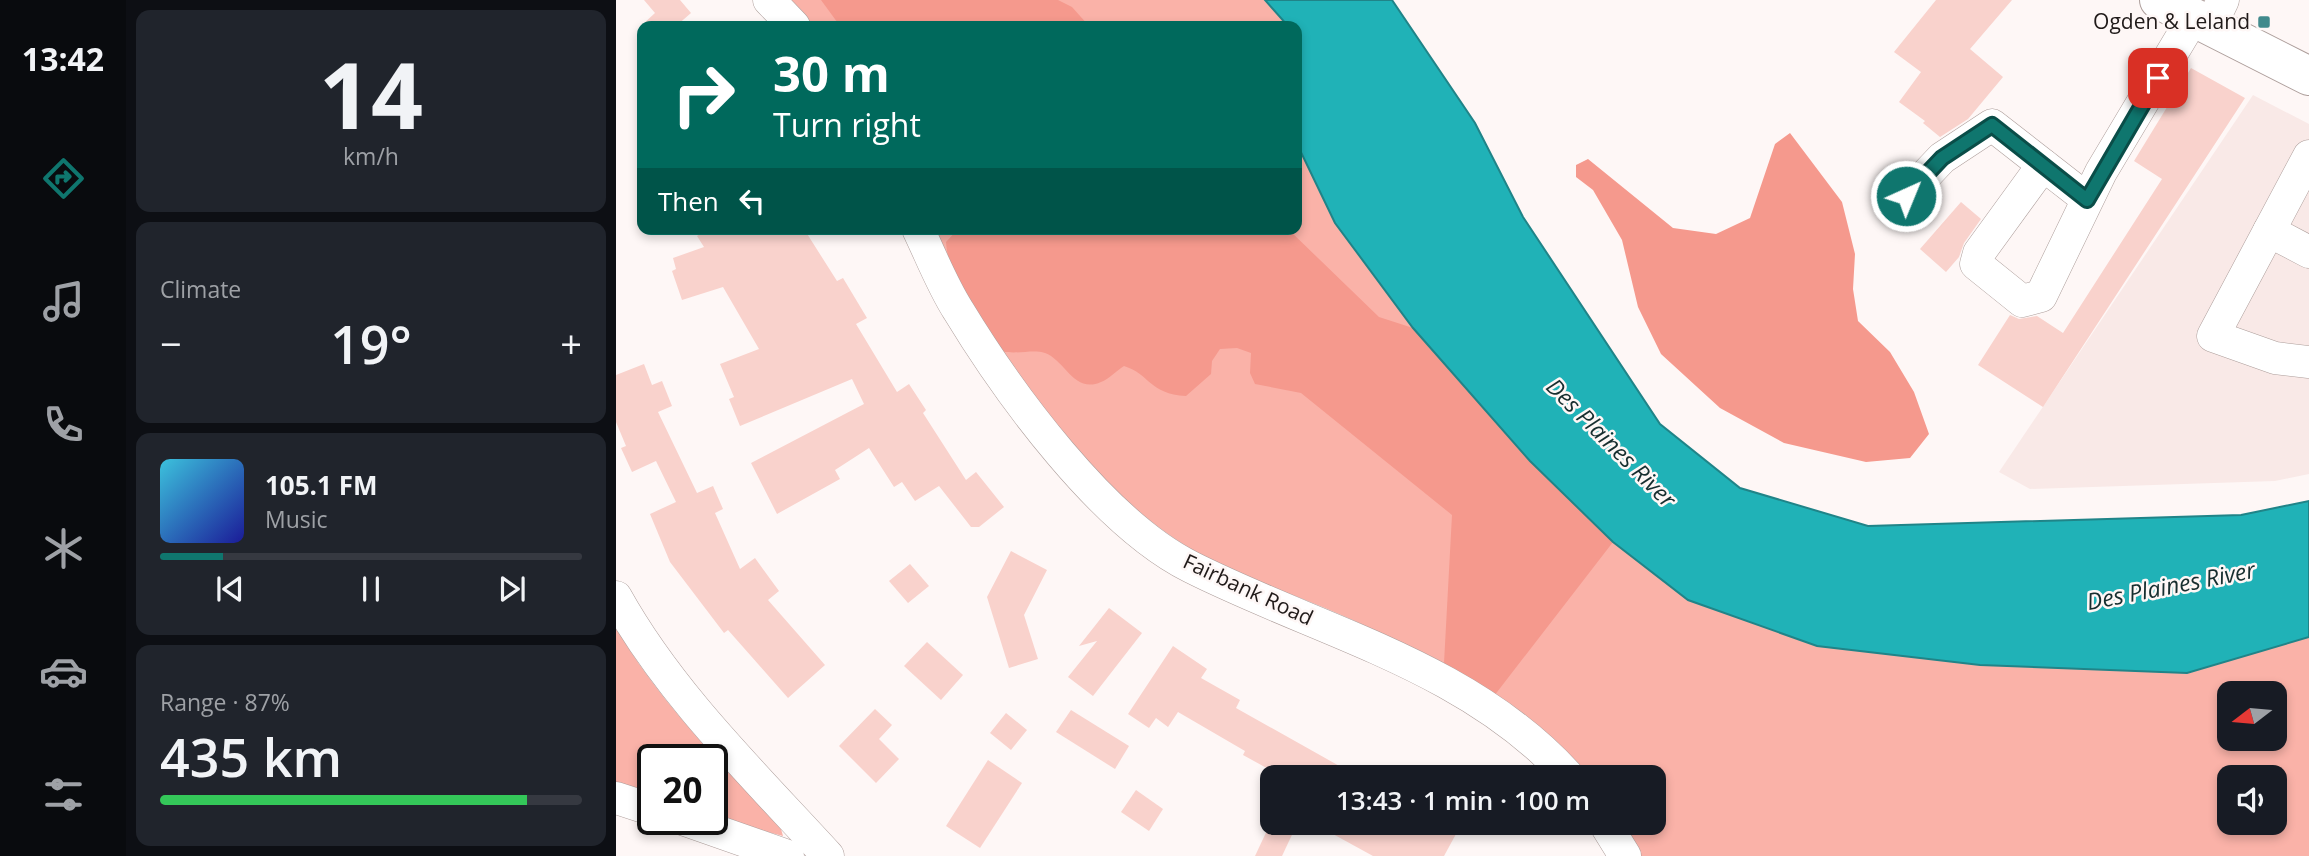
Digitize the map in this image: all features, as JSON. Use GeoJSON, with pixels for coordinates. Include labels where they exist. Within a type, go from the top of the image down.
{"type":"FeatureCollection","features":[{"type":"Feature","properties":{"kind":"main road"},"geometry":{"type":"LineString","coordinates":[[2159,0],[2208,15],[2309,76]]}},
{"type":"Feature","properties":{"kind":"street"},"geometry":{"type":"LineString","coordinates":[[769,0],[789,21]]}},
{"type":"Feature","properties":{"kind":"street"},"geometry":{"type":"LineString","coordinates":[[2043,165],[1979,253],[1976,264],[2022,301],[2041,296],[2087,200],[2208,15]]}},
{"type":"Feature","properties":{"kind":"street"},"geometry":{"type":"LineString","coordinates":[[1906,196],[1942,158],[1992,125],[2087,200]]}},
{"type":"Feature","properties":{"kind":"street"},"geometry":{"type":"LineString","coordinates":[[2309,156],[2213,336],[2275,358],[2309,362]]}},
{"type":"Feature","properties":{"kind":"street"},"geometry":{"type":"LineString","coordinates":[[2269,231],[2309,252]]}},
{"type":"Feature","properties":{"kind":"street","name":"Fairbank Road"},"geometry":{"type":"LineString","coordinates":[[921,235],[957,310],[1052,446],[1136,529],[1189,566],[1451,682],[1493,709],[1537,744],[1557,765]]}},
{"type":"Feature","properties":{"kind":"street"},"geometry":{"type":"LineString","coordinates":[[616,597],[659,663],[724,741],[828,856]]}},
{"type":"Feature","properties":{"kind":"street"},"geometry":{"type":"LineString","coordinates":[[616,798],[637,805]]}},
{"type":"Feature","properties":{"kind":"street"},"geometry":{"type":"LineString","coordinates":[[728,835],[788,856]]}},
{"type":"Feature","properties":{"kind":"street"},"geometry":{"type":"LineString","coordinates":[[1612,835],[1625,856]]}},
{"type":"Feature","properties":{"kind":"shaded area"},"geometry":{"type":"Polygon","coordinates":[[[787,0],[1265,0],[1284,21],[806,21],[787,0]]]}},
{"type":"Feature","properties":{"kind":"shaded area"},"geometry":{"type":"Polygon","coordinates":[[[821,0],[1058,0],[1072,7],[1085,21],[836,21],[821,0]]]}},
{"type":"Feature","properties":{"kind":"shaded area"},"geometry":{"type":"Polygon","coordinates":[[[2253,95],[2309,124],[2309,474],[2275,481],[2030,489],[1999,472],[2253,95]]]}},
{"type":"Feature","properties":{"kind":"shaded area"},"geometry":{"type":"Polygon","coordinates":[[[1790,133],[1842,202],[1855,254],[1853,289],[1858,321],[1890,352],[1914,392],[1929,434],[1910,458],[1866,462],[1784,443],[1720,408],[1661,354],[1638,307],[1622,240],[1593,190],[1576,177],[1576,165],[1588,159],[1673,228],[1716,234],[1750,218],[1775,144],[1790,133]]]}},
{"type":"Feature","properties":{"kind":"shaded area"},"geometry":{"type":"Polygon","coordinates":[[[1302,154],[1335,223],[1413,328],[1460,380],[1817,646],[1980,665],[2187,673],[2309,637],[2309,856],[1638,856],[1626,835],[1666,835],[1666,765],[1572,765],[1496,698],[1431,658],[1362,624],[1239,573],[1189,548],[1147,518],[1108,484],[1073,447],[1040,407],[982,320],[937,235],[1302,235],[1302,154]]]}},
{"type":"Feature","properties":{"kind":"shaded area"},"geometry":{"type":"Polygon","coordinates":[[[952,235],[1294,235],[1379,317],[1413,328],[1530,461],[1613,542],[1494,696],[1444,663],[1452,515],[1301,393],[1255,384],[1250,373],[1251,353],[1237,348],[1220,349],[1212,361],[1211,374],[1186,396],[1164,392],[1124,366],[1101,382],[1084,384],[1045,353],[1001,351],[959,285],[948,256],[946,242],[952,235]]]}},
{"type":"Feature","properties":{"kind":"shaded area"},"geometry":{"type":"Polygon","coordinates":[[[616,628],[652,682],[704,744],[637,744],[637,792],[616,785],[616,628]]]}},
{"type":"Feature","properties":{"kind":"shaded area"},"geometry":{"type":"Polygon","coordinates":[[[728,771],[781,829],[783,836],[728,821],[728,771]]]}},
{"type":"Feature","properties":{"kind":"water","name":"Des Plaines River"},"geometry":{"type":"Polygon","coordinates":[[[1265,0],[1392,0],[1475,123],[1523,217],[1660,424],[1740,488],[1868,526],[2241,515],[2309,501],[2309,637],[2187,673],[1980,665],[1817,646],[1688,600],[1613,542],[1530,461],[1413,328],[1335,223],[1302,154],[1302,21],[1284,21],[1265,0]]]}},
{"type":"Feature","properties":{"kind":"building"},"geometry":{"type":"Polygon","coordinates":[[[644,0],[680,0],[691,13],[682,21],[646,21],[655,13],[644,0]]]}},
{"type":"Feature","properties":{"kind":"building"},"geometry":{"type":"Polygon","coordinates":[[[1936,0],[2012,0],[1970,49],[2003,77],[1968,119],[1940,137],[1923,123],[1925,121],[1899,102],[1921,72],[1894,52],[1936,0]]]}},
{"type":"Feature","properties":{"kind":"building"},"geometry":{"type":"Polygon","coordinates":[[[2191,68],[2245,98],[2043,407],[1978,365],[2010,315],[2019,319],[2037,316],[2063,333],[2162,179],[2134,161],[2191,68]]]}},
{"type":"Feature","properties":{"kind":"building"},"geometry":{"type":"Polygon","coordinates":[[[1961,202],[1981,219],[1964,243],[1959,257],[1946,272],[1920,249],[1961,202]]]}},
{"type":"Feature","properties":{"kind":"building"},"geometry":{"type":"Polygon","coordinates":[[[808,235],[837,281],[843,278],[867,318],[856,324],[897,392],[909,384],[926,410],[923,413],[966,480],[976,472],[1004,507],[979,527],[971,527],[939,486],[915,501],[902,482],[894,487],[869,448],[835,470],[840,479],[777,514],[751,463],[864,404],[852,379],[740,426],[729,399],[734,397],[720,364],[759,349],[723,287],[682,300],[672,271],[676,269],[673,258],[704,247],[697,236],[808,235]]]}},
{"type":"Feature","properties":{"kind":"building"},"geometry":{"type":"Polygon","coordinates":[[[644,364],[652,385],[662,381],[672,406],[658,412],[697,493],[713,486],[723,509],[715,513],[740,569],[755,558],[779,591],[768,600],[825,665],[788,698],[728,630],[724,633],[670,562],[650,514],[676,502],[656,461],[632,472],[621,448],[626,446],[616,422],[616,375],[644,364]]]}},
{"type":"Feature","properties":{"kind":"building"},"geometry":{"type":"Polygon","coordinates":[[[1011,551],[1047,570],[1024,615],[1038,659],[1009,668],[987,597],[1011,551]]]}},
{"type":"Feature","properties":{"kind":"building"},"geometry":{"type":"Polygon","coordinates":[[[910,564],[929,586],[908,603],[889,581],[910,564]]]}},
{"type":"Feature","properties":{"kind":"building"},"geometry":{"type":"Polygon","coordinates":[[[1109,608],[1142,633],[1093,696],[1068,677],[1097,641],[1079,646],[1109,608]]]}},
{"type":"Feature","properties":{"kind":"building"},"geometry":{"type":"Polygon","coordinates":[[[927,642],[963,675],[941,700],[904,666],[927,642]]]}},
{"type":"Feature","properties":{"kind":"building"},"geometry":{"type":"Polygon","coordinates":[[[1173,646],[1207,669],[1201,678],[1240,700],[1236,708],[1338,765],[1261,765],[1243,755],[1245,751],[1178,712],[1168,727],[1156,718],[1149,728],[1128,714],[1173,646]]]}},
{"type":"Feature","properties":{"kind":"building"},"geometry":{"type":"Polygon","coordinates":[[[875,709],[892,725],[879,739],[899,759],[876,783],[839,746],[875,709]]]}},
{"type":"Feature","properties":{"kind":"building"},"geometry":{"type":"Polygon","coordinates":[[[1071,710],[1129,746],[1115,769],[1056,732],[1071,710]]]}},
{"type":"Feature","properties":{"kind":"building"},"geometry":{"type":"Polygon","coordinates":[[[1006,713],[1027,730],[1011,750],[990,733],[1006,713]]]}},
{"type":"Feature","properties":{"kind":"building"},"geometry":{"type":"Polygon","coordinates":[[[988,760],[1022,783],[980,848],[946,826],[988,760]]]}},
{"type":"Feature","properties":{"kind":"building"},"geometry":{"type":"Polygon","coordinates":[[[1136,790],[1163,809],[1149,831],[1121,812],[1136,790]]]}},
{"type":"Feature","properties":{"kind":"building"},"geometry":{"type":"Polygon","coordinates":[[[1265,835],[1292,835],[1282,856],[1255,856],[1265,835]]]}},
{"type":"Feature","properties":{"kind":"building"},"geometry":{"type":"Polygon","coordinates":[[[1335,835],[1455,835],[1444,856],[1373,856],[1335,835]]]}},
{"type":"Feature","properties":{"kind":"place","name":"Ogden & Leland"},"geometry":{"type":"Point","coordinates":[2264,22]}},
{"type":"Feature","properties":{"kind":"route"},"geometry":{"type":"LineString","coordinates":[[1906,196],[1942,158],[1992,125],[2087,200],[2158,78]]}}]}
